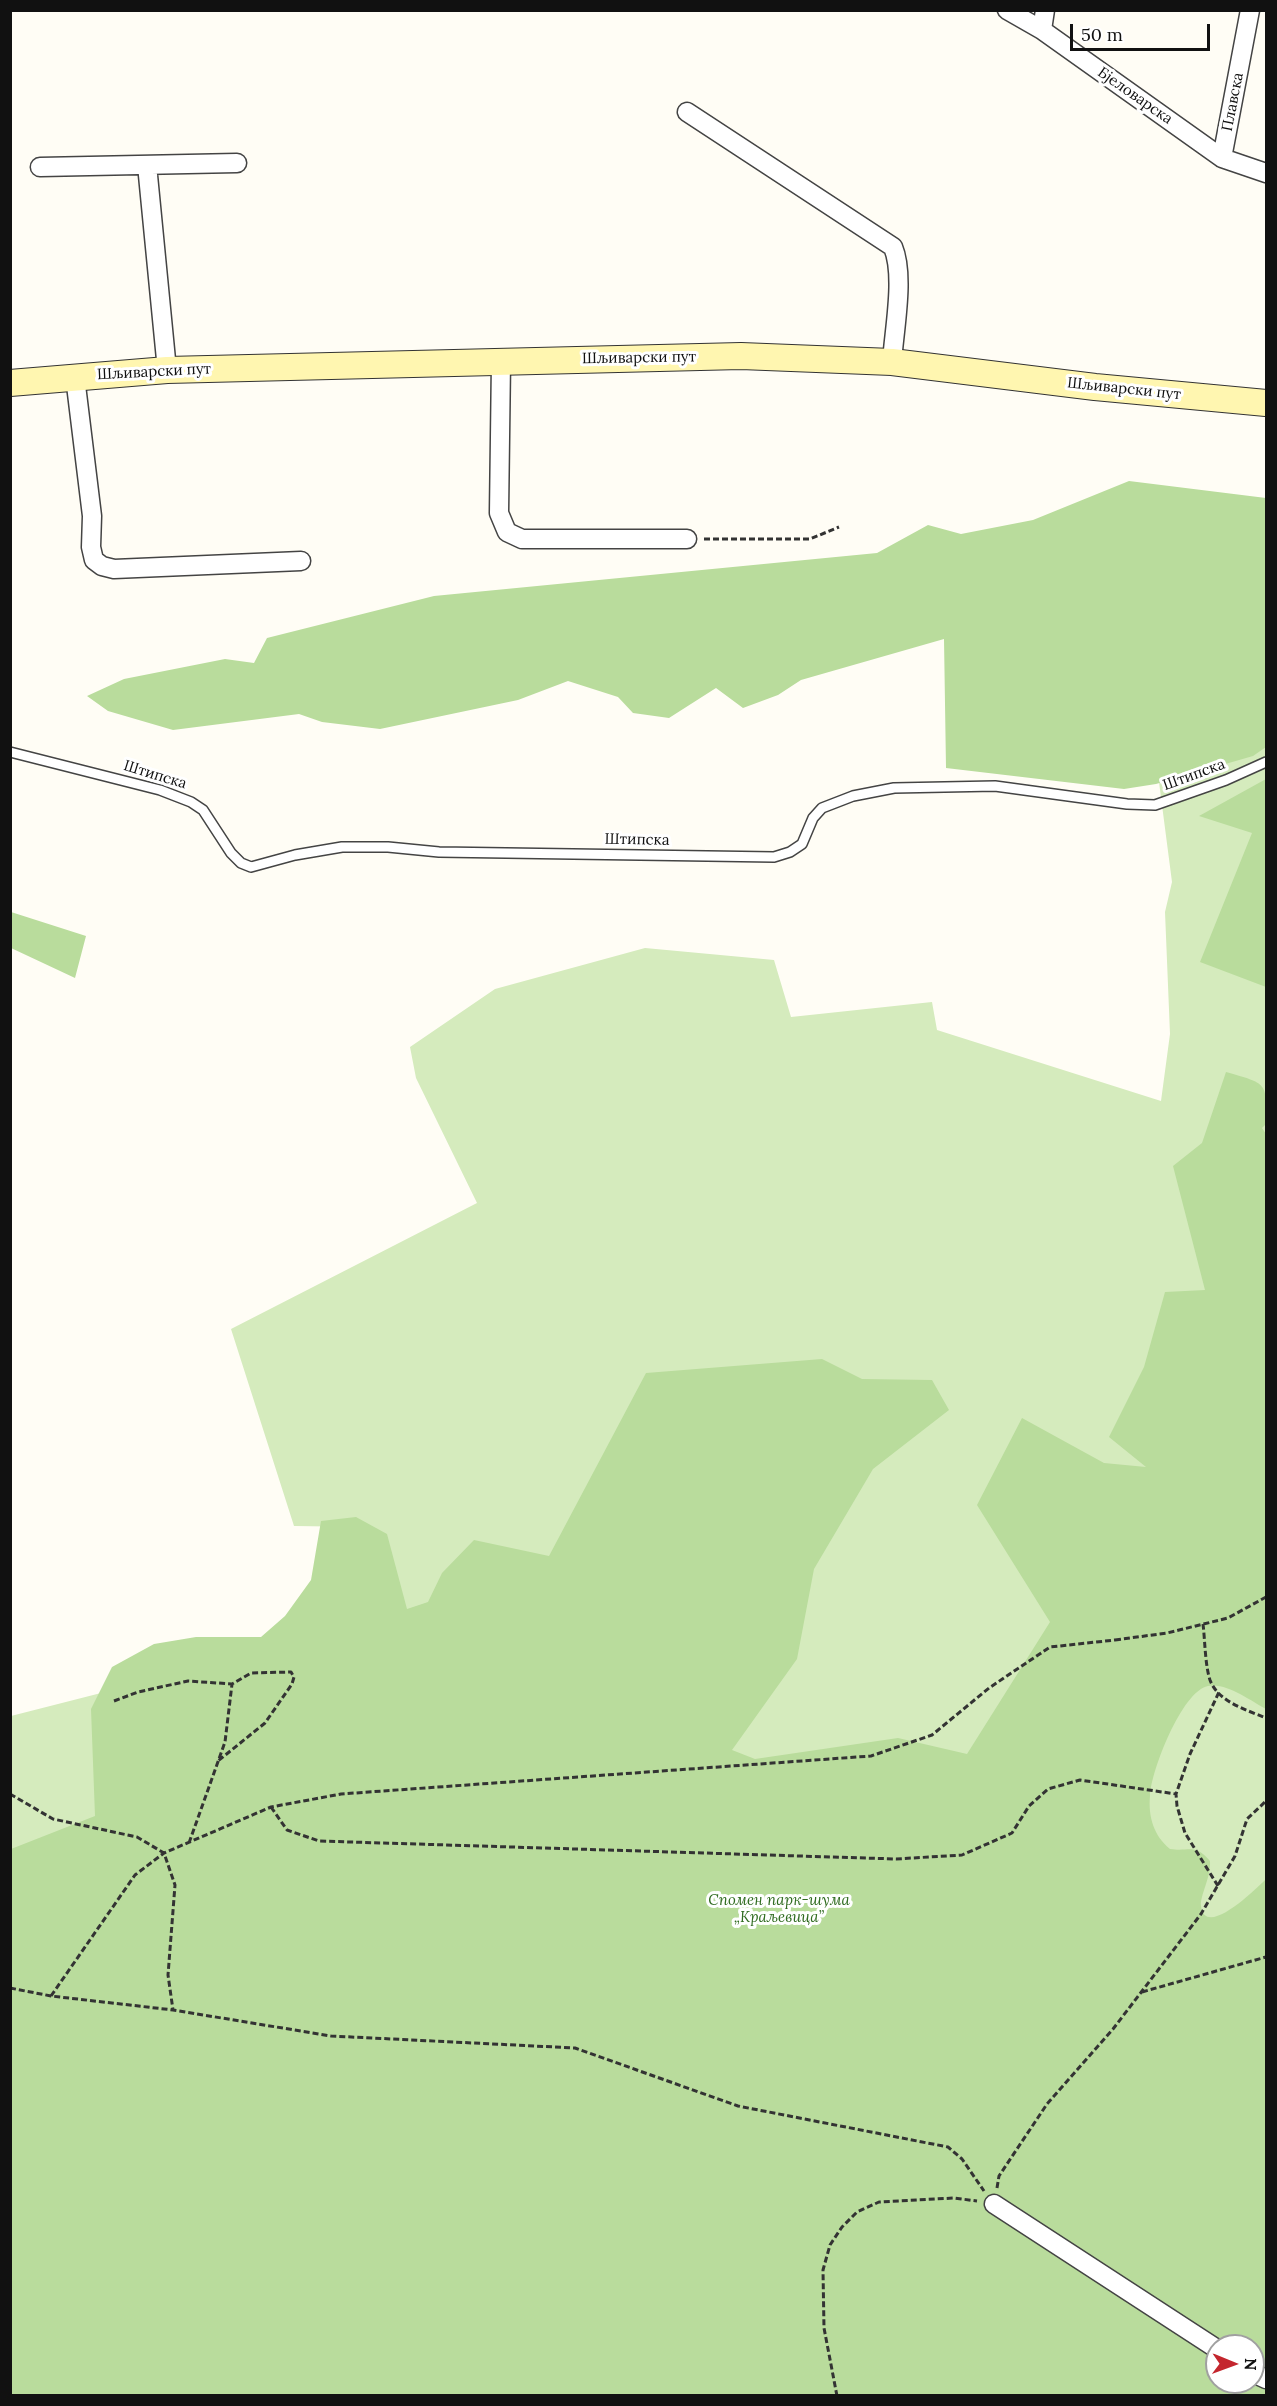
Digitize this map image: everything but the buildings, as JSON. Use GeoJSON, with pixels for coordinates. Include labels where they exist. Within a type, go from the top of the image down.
{"type":"FeatureCollection","features":[{"type":"Feature","properties":{"kind":"main road","name":"Шљиварски пут"},"geometry":{"type":"LineString","coordinates":[[10,383],[167,370],[741,356],[803,357],[892,363],[1095,387],[1266,403]]}},
{"type":"Feature","properties":{"kind":"street","name":"Бјеловарска"},"geometry":{"type":"LineString","coordinates":[[1006,10],[1042,30],[1222,158],[1266,173]]}},
{"type":"Feature","properties":{"kind":"street"},"geometry":{"type":"LineString","coordinates":[[1042,30],[1045,10]]}},
{"type":"Feature","properties":{"kind":"street","name":"Плавска"},"geometry":{"type":"LineString","coordinates":[[1222,158],[1250,10]]}},
{"type":"Feature","properties":{"kind":"street"},"geometry":{"type":"LineString","coordinates":[[687,112],[893,247],[898,261],[898,277],[892,363]]}},
{"type":"Feature","properties":{"kind":"street"},"geometry":{"type":"LineString","coordinates":[[40,167],[237,162]]}},
{"type":"Feature","properties":{"kind":"street"},"geometry":{"type":"LineString","coordinates":[[147,165],[167,370]]}},
{"type":"Feature","properties":{"kind":"street"},"geometry":{"type":"LineString","coordinates":[[501,361],[499,513],[507,532],[522,539],[687,539]]}},
{"type":"Feature","properties":{"kind":"street"},"geometry":{"type":"LineString","coordinates":[[75,377],[92,516],[91,547],[94,560],[102,566],[114,569],[301,561]]}},
{"type":"Feature","properties":{"kind":"street"},"geometry":{"type":"LineString","coordinates":[[994,2204],[1205,2341]]}},
{"type":"Feature","properties":{"kind":"lane","name":"Штипска"},"geometry":{"type":"LineString","coordinates":[[10,752],[160,790],[191,802],[203,810],[231,853],[241,863],[251,867],[295,855],[342,847],[388,847],[439,852],[774,857],[790,852],[802,844],[813,818],[822,808],[853,796],[894,788],[995,786],[1127,804],[1155,805],[1226,780],[1266,762]]}},
{"type":"Feature","properties":{"kind":"path"},"geometry":{"type":"LineString","coordinates":[[687,539],[810,539],[839,527]]}},
{"type":"Feature","properties":{"kind":"path"},"geometry":{"type":"LineString","coordinates":[[1108,1641],[1167,1633],[1228,1618],[1266,1597]]}},
{"type":"Feature","properties":{"kind":"path"},"geometry":{"type":"LineString","coordinates":[[1203,1624],[1210,1680],[1234,1706],[1266,1718]]}},
{"type":"Feature","properties":{"kind":"path"},"geometry":{"type":"LineString","coordinates":[[51,1996],[135,1875],[164,1853],[271,1807],[341,1794],[871,1756],[932,1735],[989,1688],[1050,1647],[1115,1640]]}},
{"type":"Feature","properties":{"kind":"path"},"geometry":{"type":"LineString","coordinates":[[114,1701],[138,1692],[188,1681],[232,1684],[251,1673],[291,1672],[294,1677],[292,1684],[265,1723],[218,1761]]}},
{"type":"Feature","properties":{"kind":"path"},"geometry":{"type":"LineString","coordinates":[[189,1843],[225,1742],[232,1684]]}},
{"type":"Feature","properties":{"kind":"path"},"geometry":{"type":"LineString","coordinates":[[1218,1886],[1185,1833],[1176,1794],[1190,1754],[1219,1692]]}},
{"type":"Feature","properties":{"kind":"path"},"geometry":{"type":"LineString","coordinates":[[271,1807],[287,1830],[319,1841],[896,1859],[962,1855],[1012,1833],[1029,1806],[1048,1789],[1080,1780],[1176,1794]]}},
{"type":"Feature","properties":{"kind":"path"},"geometry":{"type":"LineString","coordinates":[[10,1794],[53,1819],[137,1837],[164,1853],[175,1885],[168,1975],[173,2010]]}},
{"type":"Feature","properties":{"kind":"path"},"geometry":{"type":"LineString","coordinates":[[994,2204],[999,2176],[1019,2144],[1047,2104],[1113,2029],[1201,1914],[1235,1856],[1247,1819],[1266,1801]]}},
{"type":"Feature","properties":{"kind":"path"},"geometry":{"type":"LineString","coordinates":[[1140,1993],[1266,1957]]}},
{"type":"Feature","properties":{"kind":"path"},"geometry":{"type":"LineString","coordinates":[[10,1988],[51,1996],[173,2010],[331,2036],[575,2048],[738,2106],[948,2147],[962,2159],[994,2204]]}},
{"type":"Feature","properties":{"kind":"path"},"geometry":{"type":"LineString","coordinates":[[837,2396],[824,2328],[823,2270],[830,2245],[842,2227],[857,2212],[879,2202],[954,2198],[994,2204]]}},
{"type":"Feature","properties":{"kind":"green space"},"geometry":{"type":"Polygon","coordinates":[[[1129,481],[1266,498],[1266,747],[1253,756],[1156,784],[1124,789],[946,768],[944,639],[801,680],[778,695],[743,708],[716,688],[669,718],[633,713],[618,697],[568,681],[518,700],[380,729],[322,722],[299,714],[173,730],[108,711],[87,696],[124,679],[225,659],[254,663],[267,638],[434,596],[877,553],[928,525],[961,534],[1033,520],[1129,481]]]}},
{"type":"Feature","properties":{"kind":"green space","name":"Спомен парк-шума „Краљевица”"},"geometry":{"type":"Polygon","coordinates":[[[1127,536],[1266,580],[1266,2395],[11,2396],[11,1716],[242,1657],[379,1635],[366,1527],[294,1526],[231,1329],[477,1203],[416,1078],[410,1047],[495,989],[645,948],[774,960],[791,1017],[932,1002],[937,1030],[1161,1101],[1170,1034],[1165,912],[1172,882],[1127,536]]]}},
{"type":"Feature","properties":{"kind":"green space"},"geometry":{"type":"Polygon","coordinates":[[[1266,779],[1266,987],[1200,962],[1252,833],[1199,816],[1266,779]]]}},
{"type":"Feature","properties":{"kind":"green space"},"geometry":{"type":"Polygon","coordinates":[[[11,912],[86,936],[75,978],[11,948],[11,912]]]}},
{"type":"Feature","properties":{"kind":"green space","name":"Спомен парк-шума „Краљевица”"},"geometry":{"type":"Polygon","coordinates":[[[1226,1072],[1250,1079],[1262,1086],[1266,1099],[1266,1124],[1262,1128],[1266,1134],[1266,1709],[1223,1687],[1208,1686],[1198,1691],[1178,1716],[1162,1752],[1152,1784],[1150,1804],[1153,1825],[1164,1844],[1170,1849],[1196,1850],[1210,1861],[1209,1874],[1201,1902],[1205,1915],[1212,1917],[1221,1915],[1243,1900],[1266,1879],[1266,2395],[11,2396],[11,1849],[95,1816],[91,1709],[112,1667],[154,1644],[196,1637],[261,1637],[285,1616],[311,1580],[321,1521],[356,1517],[387,1534],[407,1609],[428,1602],[442,1573],[474,1540],[549,1556],[646,1373],[822,1359],[862,1379],[932,1380],[949,1410],[873,1469],[814,1569],[797,1659],[732,1750],[755,1759],[898,1738],[967,1754],[1050,1622],[977,1505],[1022,1418],[1104,1463],[1146,1467],[1109,1437],[1144,1367],[1165,1292],[1205,1290],[1173,1166],[1202,1143],[1226,1072]]]}}]}
